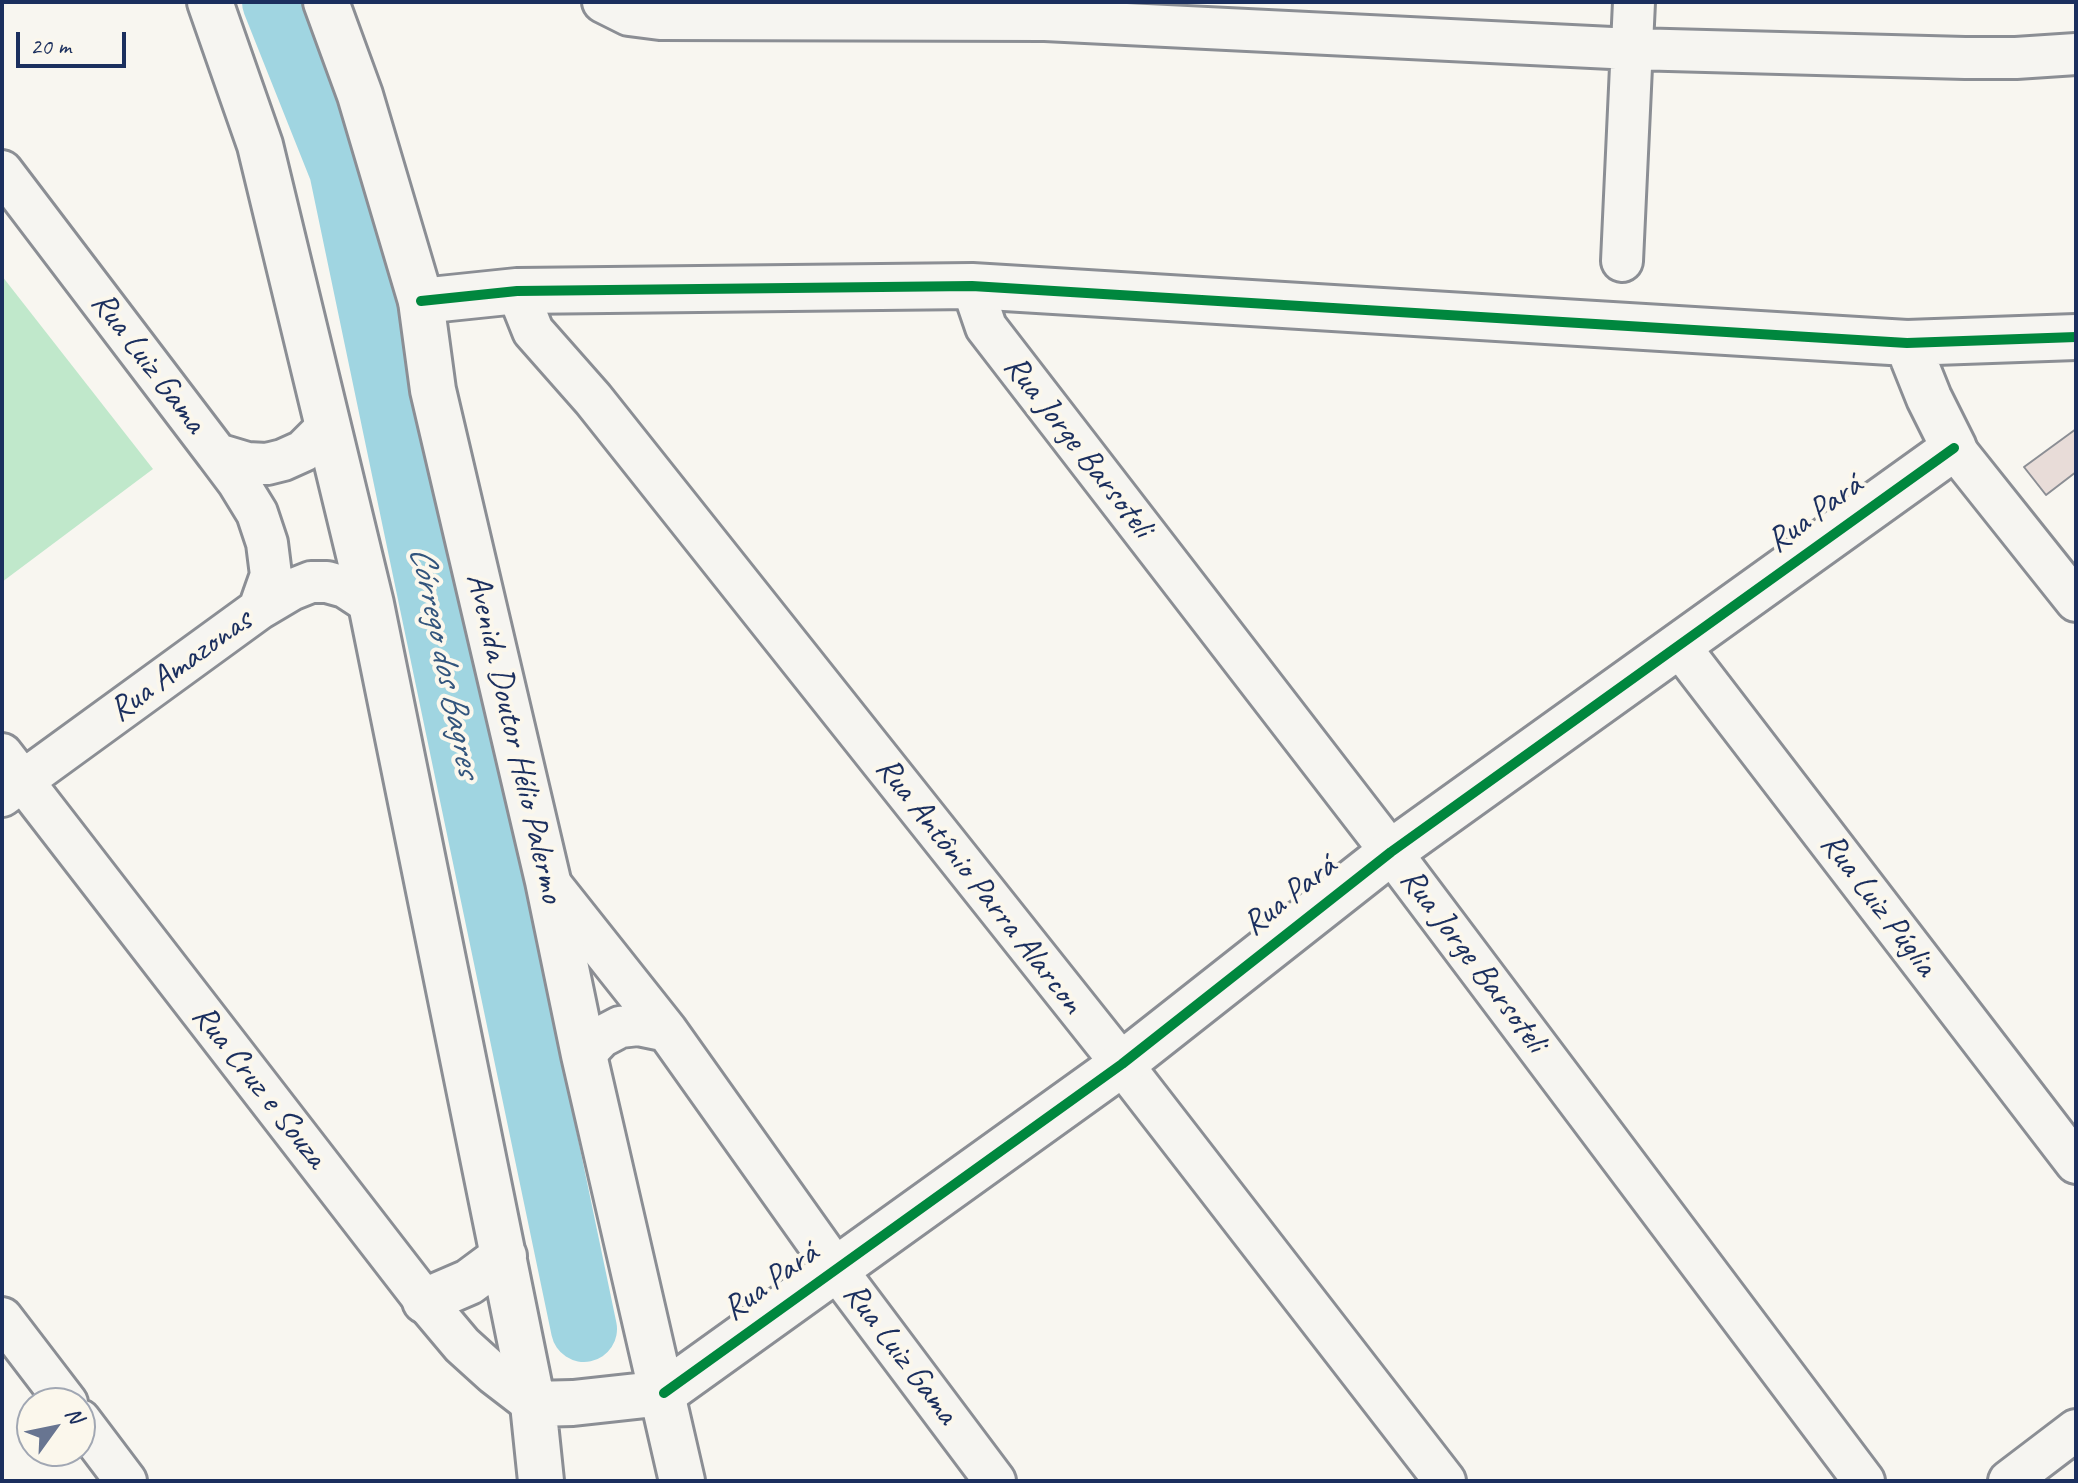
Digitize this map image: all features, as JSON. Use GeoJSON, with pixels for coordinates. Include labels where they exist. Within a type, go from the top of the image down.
{"type":"FeatureCollection","features":[{"type":"Feature","properties":{"kind":"street"},"geometry":{"type":"LineString","coordinates":[[210,2],[260,145],[329,425],[371,604],[504,1256],[553,1403],[541,1481]]}},
{"type":"Feature","properties":{"kind":"street","name":"Avenida Doutor Hélio Palermo"},"geometry":{"type":"LineString","coordinates":[[326,2],[360,95],[421,301],[433,390],[548,881],[584,1055],[647,1396],[682,1481]]}},
{"type":"Feature","properties":{"kind":"street"},"geometry":{"type":"LineString","coordinates":[[603,2],[629,15],[660,19],[1045,20],[1632,49],[1965,58],[2076,54]]}},
{"type":"Feature","properties":{"kind":"street"},"geometry":{"type":"LineString","coordinates":[[1622,261],[1634,2]]}},
{"type":"Feature","properties":{"kind":"street","name":"Rua Luiz Gama"},"geometry":{"type":"LineString","coordinates":[[2,171],[217,454],[247,463],[275,462],[303,451],[329,425]]}},
{"type":"Feature","properties":{"kind":"street"},"geometry":{"type":"LineString","coordinates":[[421,301],[517,291],[972,286],[1907,343],[2076,337]]}},
{"type":"Feature","properties":{"kind":"street","name":"Rua Jorge Barsoteli"},"geometry":{"type":"LineString","coordinates":[[972,286],[986,327],[1391,852],[1864,1481]]}},
{"type":"Feature","properties":{"kind":"street","name":"Rua Antônio Parra Alarcon"},"geometry":{"type":"LineString","coordinates":[[517,291],[533,331],[593,399],[1122,1064],[1445,1481]]}},
{"type":"Feature","properties":{"kind":"street"},"geometry":{"type":"LineString","coordinates":[[1907,343],[1954,448],[2076,601]]}},
{"type":"Feature","properties":{"kind":"street","name":"Rua Pará"},"geometry":{"type":"LineString","coordinates":[[647,1396],[836,1269],[1122,1064],[1391,852],[1954,448]]}},
{"type":"Feature","properties":{"kind":"street"},"geometry":{"type":"LineString","coordinates":[[217,454],[257,513],[267,543],[271,575],[259,609]]}},
{"type":"Feature","properties":{"kind":"street","name":"Rua Amazonas"},"geometry":{"type":"LineString","coordinates":[[9,777],[291,590],[311,582],[327,582],[345,587],[371,604]]}},
{"type":"Feature","properties":{"kind":"street","name":"Rua Luiz Púglia"},"geometry":{"type":"LineString","coordinates":[[1680,647],[2076,1163]]}},
{"type":"Feature","properties":{"kind":"street","name":"Rua Cruz e Souza"},"geometry":{"type":"LineString","coordinates":[[9,777],[462,1345],[494,1374],[553,1403]]}},
{"type":"Feature","properties":{"kind":"street","name":"Rua Luiz Gama"},"geometry":{"type":"LineString","coordinates":[[548,881],[667,1031],[836,1269],[995,1481]]}},
{"type":"Feature","properties":{"kind":"street"},"geometry":{"type":"LineString","coordinates":[[584,1055],[601,1037],[620,1027],[638,1025],[667,1031]]}},
{"type":"Feature","properties":{"kind":"street"},"geometry":{"type":"LineString","coordinates":[[425,1301],[469,1282],[504,1256]]}},
{"type":"Feature","properties":{"kind":"street"},"geometry":{"type":"LineString","coordinates":[[2,1318],[55,1387]]}},
{"type":"Feature","properties":{"kind":"street"},"geometry":{"type":"LineString","coordinates":[[553,1403],[647,1396]]}},
{"type":"Feature","properties":{"kind":"street"},"geometry":{"type":"LineString","coordinates":[[2009,1481],[2076,1430]]}},
{"type":"Feature","properties":{"kind":"street"},"geometry":{"type":"LineString","coordinates":[[96,1441],[126,1481]]}},
{"type":"Feature","properties":{"kind":"green space"},"geometry":{"type":"Polygon","coordinates":[[[2,276],[153,469],[2,582],[2,276]]]}},
{"type":"Feature","properties":{"kind":"building"},"geometry":{"type":"Polygon","coordinates":[[[2076,429],[2076,472],[2046,495],[2024,467],[2076,429]]]}},
{"type":"Feature","properties":{"kind":"waterway","name":"Córrego dos Bagres"},"geometry":{"type":"LineString","coordinates":[[275,2],[342,170],[584,1329]]}},
{"type":"Feature","properties":{"kind":"cycle path"},"geometry":{"type":"LineString","coordinates":[[421,301],[517,291],[972,286],[1907,343],[2076,337]]}},
{"type":"Feature","properties":{"kind":"cycle path"},"geometry":{"type":"LineString","coordinates":[[664,1393],[1122,1064],[1391,852],[1954,448]]}}]}
